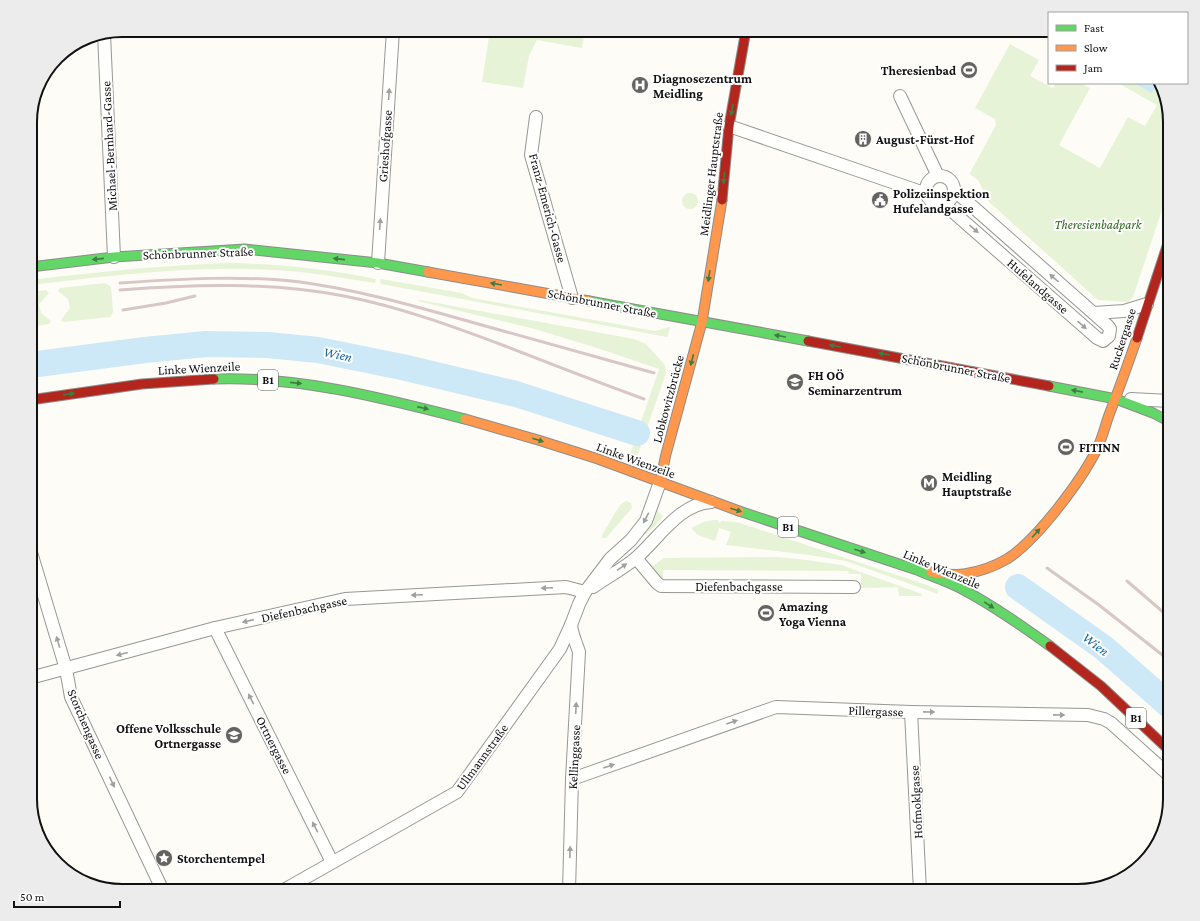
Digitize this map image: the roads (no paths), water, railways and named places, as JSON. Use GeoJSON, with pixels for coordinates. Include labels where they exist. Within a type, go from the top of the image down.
{"type":"FeatureCollection","features":[{"type":"Feature","properties":{"kind":"main road","name":"Meidlinger Hauptstraße"},"geometry":{"type":"LineString","coordinates":[[702,322],[723,192],[729,126],[745,37]]}},
{"type":"Feature","properties":{"kind":"main road","name":"Schönbrunner Straße"},"geometry":{"type":"LineString","coordinates":[[37,266],[114,257],[245,249],[378,263],[916,360],[1116,399]]}},
{"type":"Feature","properties":{"kind":"main road","name":"Ruckergasse"},"geometry":{"type":"LineString","coordinates":[[917,570],[955,575],[966,574],[989,567],[1007,559],[1031,539],[1052,515],[1076,483],[1097,448],[1116,399],[1163,258]]}},
{"type":"Feature","properties":{"kind":"main road","name":"Lobkowitzbrücke"},"geometry":{"type":"LineString","coordinates":[[660,482],[666,454],[702,322]]}},
{"type":"Feature","properties":{"kind":"main road","name":"Linke Wienzeile"},"geometry":{"type":"LineString","coordinates":[[37,399],[158,382],[210,378],[255,379],[341,390],[393,401],[501,428],[581,454],[714,502],[917,570],[971,594],[1049,646],[1100,686],[1163,744]]}},
{"type":"Feature","properties":{"kind":"main road"},"geometry":{"type":"LineString","coordinates":[[1116,399],[1163,418]]}},
{"type":"Feature","properties":{"kind":"street","name":"Grieshofgasse"},"geometry":{"type":"LineString","coordinates":[[378,263],[393,37]]}},
{"type":"Feature","properties":{"kind":"street","name":"Michael-Bernhard-Gasse"},"geometry":{"type":"LineString","coordinates":[[104,39],[114,257]]}},
{"type":"Feature","properties":{"kind":"street"},"geometry":{"type":"LineString","coordinates":[[900,96],[938,176]]}},
{"type":"Feature","properties":{"kind":"street","name":"Franz-Emerich-Gasse"},"geometry":{"type":"LineString","coordinates":[[536,117],[531,155],[572,298]]}},
{"type":"Feature","properties":{"kind":"street"},"geometry":{"type":"LineString","coordinates":[[729,126],[926,194]]}},
{"type":"Feature","properties":{"kind":"street"},"geometry":{"type":"LineString","coordinates":[[944,176],[950,180],[954,186],[954,191],[953,197],[949,201],[944,204],[938,204],[929,199],[926,194],[926,188],[928,182],[932,178],[944,176]]}},
{"type":"Feature","properties":{"kind":"street","name":"Hufelandgasse"},"geometry":{"type":"LineString","coordinates":[[944,204],[1097,338],[1100,340],[1106,340],[1110,336],[1110,329],[1094,313],[954,191]]}},
{"type":"Feature","properties":{"kind":"street"},"geometry":{"type":"LineString","coordinates":[[1094,313],[1124,311],[1147,304]]}},
{"type":"Feature","properties":{"kind":"street","name":"Schönbrunner Straße"},"geometry":{"type":"LineString","coordinates":[[1116,399],[1163,401]]}},
{"type":"Feature","properties":{"kind":"street","name":"Ullmannstraße"},"geometry":{"type":"LineString","coordinates":[[294,884],[457,792],[560,649],[585,592],[610,559],[631,540],[646,521],[660,482]]}},
{"type":"Feature","properties":{"kind":"street"},"geometry":{"type":"LineString","coordinates":[[585,592],[636,558],[683,514],[698,504],[714,502]]}},
{"type":"Feature","properties":{"kind":"street","name":"Diefenbachgasse"},"geometry":{"type":"LineString","coordinates":[[636,558],[656,583],[661,586],[854,587]]}},
{"type":"Feature","properties":{"kind":"street","name":"Storchengasse"},"geometry":{"type":"LineString","coordinates":[[37,572],[66,669],[72,697],[160,884]]}},
{"type":"Feature","properties":{"kind":"street","name":"Diefenbachgasse"},"geometry":{"type":"LineString","coordinates":[[37,676],[215,628],[345,599],[566,587],[585,592]]}},
{"type":"Feature","properties":{"kind":"street","name":"Kellinggasse"},"geometry":{"type":"LineString","coordinates":[[569,884],[572,779],[579,652],[572,635],[571,625]]}},
{"type":"Feature","properties":{"kind":"street","name":"Ortnergasse"},"geometry":{"type":"LineString","coordinates":[[215,628],[332,862]]}},
{"type":"Feature","properties":{"kind":"street","name":"Pillergasse"},"geometry":{"type":"LineString","coordinates":[[572,779],[776,707],[911,712],[1088,715],[1104,719],[1111,723],[1163,770]]}},
{"type":"Feature","properties":{"kind":"street","name":"Hofmoklgasse"},"geometry":{"type":"LineString","coordinates":[[911,712],[920,884]]}},
{"type":"Feature","properties":{"kind":"water"},"geometry":{"type":"Polygon","coordinates":[[[1136,84],[1154,84],[1156,87],[1152,93],[1136,84]]]}},
{"type":"Feature","properties":{"kind":"waterway","name":"Wien"},"geometry":{"type":"LineString","coordinates":[[37,364],[145,350],[206,344],[268,345],[318,350],[402,367],[516,394],[637,433]]}},
{"type":"Feature","properties":{"kind":"waterway","name":"Wien"},"geometry":{"type":"LineString","coordinates":[[1018,587],[1104,648],[1163,700]]}},
{"type":"Feature","properties":{"kind":"railway"},"geometry":{"type":"LineString","coordinates":[[120,283],[233,278],[278,280],[322,285],[407,304],[654,373]]}},
{"type":"Feature","properties":{"kind":"railway"},"geometry":{"type":"LineString","coordinates":[[120,290],[176,286],[260,286],[316,291],[365,300],[446,324],[644,399]]}},
{"type":"Feature","properties":{"kind":"railway"},"geometry":{"type":"LineString","coordinates":[[123,310],[166,303],[195,296]]}},
{"type":"Feature","properties":{"kind":"railway"},"geometry":{"type":"LineString","coordinates":[[1047,568],[1099,605],[1163,655]]}},
{"type":"Feature","properties":{"kind":"railway"},"geometry":{"type":"LineString","coordinates":[[1127,581],[1163,612]]}},
{"type":"Feature","properties":{"kind":"place","name":"Theresienbad"},"geometry":{"type":"Point","coordinates":[969,70]}},
{"type":"Feature","properties":{"kind":"place","name":"Diagnosezentrum Meidling"},"geometry":{"type":"Point","coordinates":[640,85]}},
{"type":"Feature","properties":{"kind":"place","name":"August-Fürst-Hof"},"geometry":{"type":"Point","coordinates":[863,139]}},
{"type":"Feature","properties":{"kind":"place","name":"Polizeiinspektion Hufelandgasse"},"geometry":{"type":"Point","coordinates":[880,200]}},
{"type":"Feature","properties":{"kind":"place","name":"FH OÖ Seminarzentrum"},"geometry":{"type":"Point","coordinates":[795,382]}},
{"type":"Feature","properties":{"kind":"place","name":"FITINN"},"geometry":{"type":"Point","coordinates":[1066,447]}},
{"type":"Feature","properties":{"kind":"place","name":"Meidling Hauptstraße"},"geometry":{"type":"Point","coordinates":[929,483]}},
{"type":"Feature","properties":{"kind":"place","name":"Amazing Yoga Vienna"},"geometry":{"type":"Point","coordinates":[766,613]}},
{"type":"Feature","properties":{"kind":"place","name":"Offene Volksschule Ortnergasse"},"geometry":{"type":"Point","coordinates":[234,735]}},
{"type":"Feature","properties":{"kind":"place","name":"Storchentempel"},"geometry":{"type":"Point","coordinates":[164,858]}},
{"type":"Feature","properties":{"kind":"park label","name":"Theresienbadpark"},"geometry":{"type":"Point","coordinates":[1098,224]}}]}
